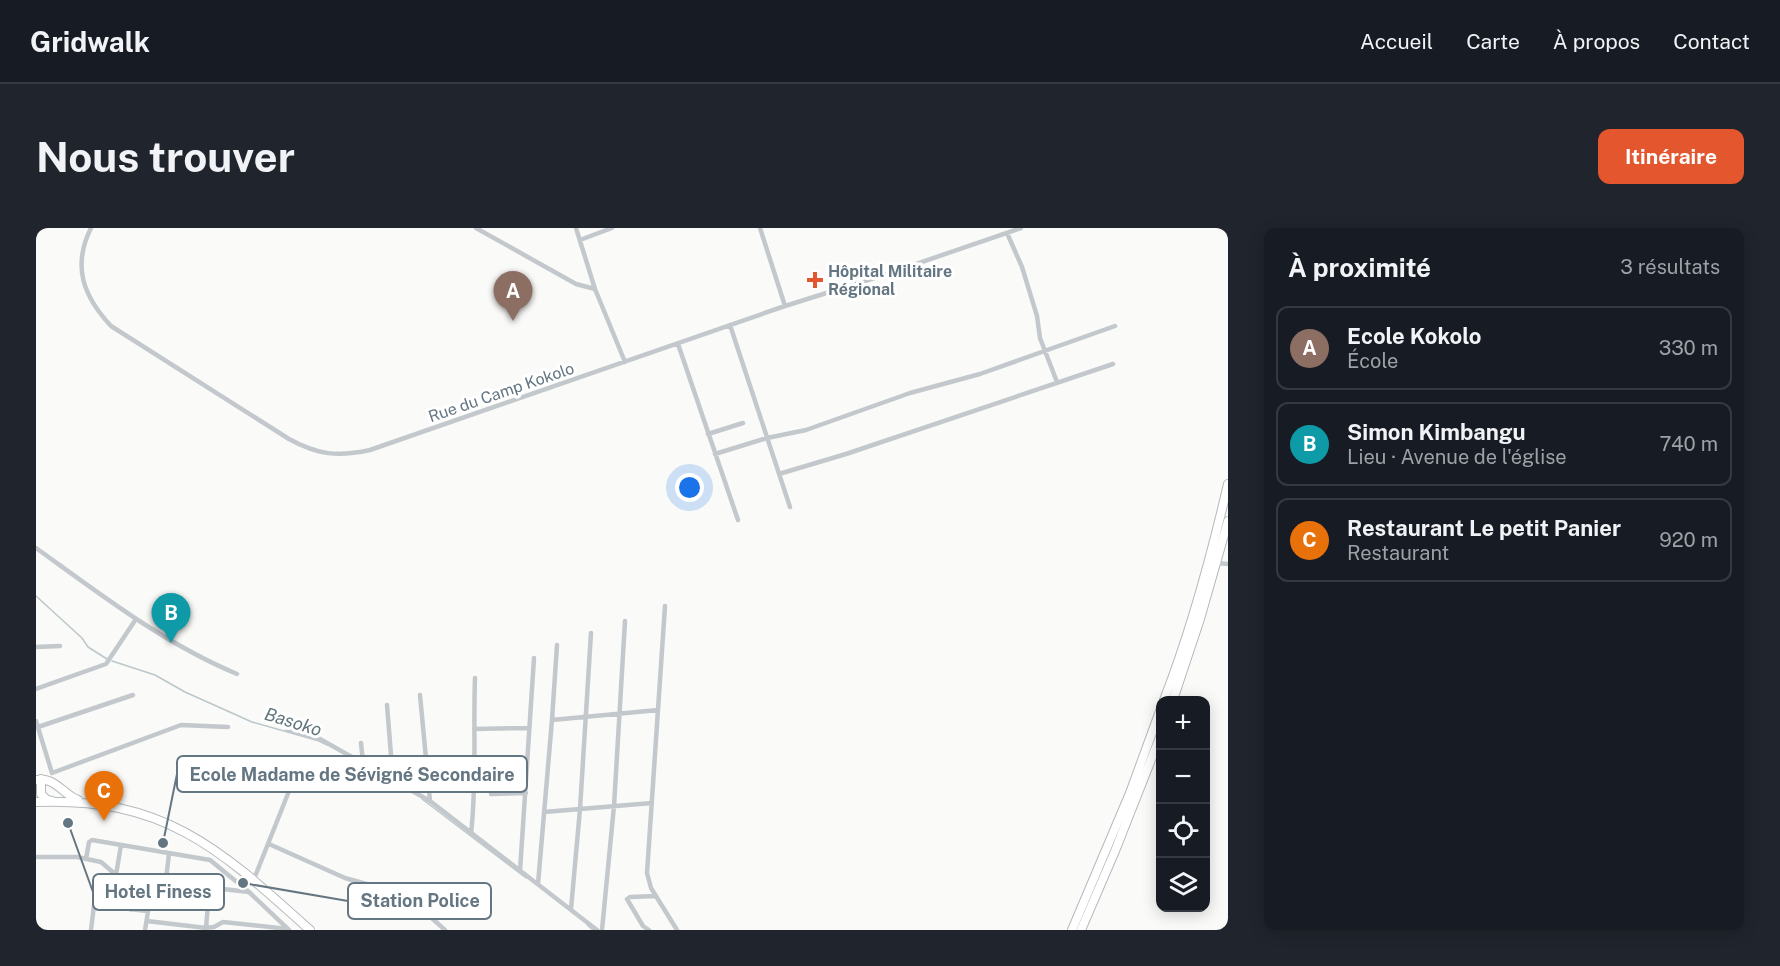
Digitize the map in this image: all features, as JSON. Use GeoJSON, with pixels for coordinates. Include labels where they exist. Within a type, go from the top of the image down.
{"type":"FeatureCollection","features":[{"type":"Feature","properties":{"kind":"main road"},"geometry":{"type":"LineString","coordinates":[[1165,696],[1192,617],[1228,484]]}},
{"type":"Feature","properties":{"kind":"main road"},"geometry":{"type":"LineString","coordinates":[[1174,696],[1217,564],[1228,521]]}},
{"type":"Feature","properties":{"kind":"main road"},"geometry":{"type":"LineString","coordinates":[[1072,930],[1156,724]]}},
{"type":"Feature","properties":{"kind":"main road"},"geometry":{"type":"LineString","coordinates":[[1080,930],[1115,852],[1156,750]]}},
{"type":"Feature","properties":{"kind":"main road"},"geometry":{"type":"LineString","coordinates":[[42,782],[43,797],[54,802]]}},
{"type":"Feature","properties":{"kind":"main road"},"geometry":{"type":"LineString","coordinates":[[42,782],[82,802]]}},
{"type":"Feature","properties":{"kind":"main road"},"geometry":{"type":"LineString","coordinates":[[36,802],[82,802],[132,811],[174,826],[209,845],[254,879],[310,930]]}},
{"type":"Feature","properties":{"kind":"street","name":"Rue du Camp Kokolo"},"geometry":{"type":"LineString","coordinates":[[91,228],[83,248],[84,286],[99,313],[111,326],[289,439],[329,454],[370,450],[785,306],[1021,228]]}},
{"type":"Feature","properties":{"kind":"street"},"geometry":{"type":"LineString","coordinates":[[476,228],[576,284],[595,289]]}},
{"type":"Feature","properties":{"kind":"street"},"geometry":{"type":"LineString","coordinates":[[576,228],[595,289],[625,362]]}},
{"type":"Feature","properties":{"kind":"street"},"geometry":{"type":"LineString","coordinates":[[580,240],[612,228]]}},
{"type":"Feature","properties":{"kind":"street"},"geometry":{"type":"LineString","coordinates":[[760,228],[785,306]]}},
{"type":"Feature","properties":{"kind":"street"},"geometry":{"type":"LineString","coordinates":[[1007,233],[1022,267],[1037,316],[1040,338],[1057,382]]}},
{"type":"Feature","properties":{"kind":"street"},"geometry":{"type":"LineString","coordinates":[[730,325],[790,507]]}},
{"type":"Feature","properties":{"kind":"street"},"geometry":{"type":"LineString","coordinates":[[715,454],[767,438],[806,430],[903,396],[980,374],[1114,326]]}},
{"type":"Feature","properties":{"kind":"street"},"geometry":{"type":"LineString","coordinates":[[678,344],[738,520]]}},
{"type":"Feature","properties":{"kind":"street"},"geometry":{"type":"LineString","coordinates":[[779,474],[846,454],[1113,364]]}},
{"type":"Feature","properties":{"kind":"street"},"geometry":{"type":"LineString","coordinates":[[708,434],[743,423]]}},
{"type":"Feature","properties":{"kind":"street"},"geometry":{"type":"LineString","coordinates":[[36,548],[136,619],[202,659],[237,674]]}},
{"type":"Feature","properties":{"kind":"street"},"geometry":{"type":"LineString","coordinates":[[1217,564],[1228,564]]}},
{"type":"Feature","properties":{"kind":"street"},"geometry":{"type":"LineString","coordinates":[[665,606],[646,873],[651,888],[677,930]]}},
{"type":"Feature","properties":{"kind":"street"},"geometry":{"type":"LineString","coordinates":[[36,689],[106,664],[136,619]]}},
{"type":"Feature","properties":{"kind":"street"},"geometry":{"type":"LineString","coordinates":[[287,729],[320,739],[430,801],[600,930],[614,806],[624,621]]}},
{"type":"Feature","properties":{"kind":"street"},"geometry":{"type":"LineString","coordinates":[[571,909],[591,633]]}},
{"type":"Feature","properties":{"kind":"street"},"geometry":{"type":"LineString","coordinates":[[538,884],[557,645]]}},
{"type":"Feature","properties":{"kind":"street"},"geometry":{"type":"LineString","coordinates":[[36,647],[60,646]]}},
{"type":"Feature","properties":{"kind":"street"},"geometry":{"type":"LineString","coordinates":[[520,871],[534,658]]}},
{"type":"Feature","properties":{"kind":"street"},"geometry":{"type":"LineString","coordinates":[[471,834],[476,794],[475,678]]}},
{"type":"Feature","properties":{"kind":"street"},"geometry":{"type":"LineString","coordinates":[[133,694],[37,724],[42,782],[181,725],[228,727]]}},
{"type":"Feature","properties":{"kind":"street"},"geometry":{"type":"LineString","coordinates":[[420,695],[430,801]]}},
{"type":"Feature","properties":{"kind":"street"},"geometry":{"type":"LineString","coordinates":[[387,705],[393,780]]}},
{"type":"Feature","properties":{"kind":"street"},"geometry":{"type":"LineString","coordinates":[[552,720],[658,710]]}},
{"type":"Feature","properties":{"kind":"street"},"geometry":{"type":"LineString","coordinates":[[474,729],[528,728]]}},
{"type":"Feature","properties":{"kind":"street"},"geometry":{"type":"LineString","coordinates":[[362,743],[363,762]]}},
{"type":"Feature","properties":{"kind":"street"},"geometry":{"type":"LineString","coordinates":[[254,879],[297,771]]}},
{"type":"Feature","properties":{"kind":"street"},"geometry":{"type":"LineString","coordinates":[[491,794],[526,793]]}},
{"type":"Feature","properties":{"kind":"street"},"geometry":{"type":"LineString","coordinates":[[544,812],[652,804]]}},
{"type":"Feature","properties":{"kind":"street"},"geometry":{"type":"LineString","coordinates":[[86,859],[90,840],[210,860],[249,892],[289,930]]}},
{"type":"Feature","properties":{"kind":"street"},"geometry":{"type":"LineString","coordinates":[[116,875],[121,844]]}},
{"type":"Feature","properties":{"kind":"street"},"geometry":{"type":"LineString","coordinates":[[268,844],[345,878],[394,892],[416,904],[445,930]]}},
{"type":"Feature","properties":{"kind":"street"},"geometry":{"type":"LineString","coordinates":[[165,888],[169,854]]}},
{"type":"Feature","properties":{"kind":"street"},"geometry":{"type":"LineString","coordinates":[[36,857],[86,859],[105,864],[129,886],[209,892],[214,888],[249,892]]}},
{"type":"Feature","properties":{"kind":"street"},"geometry":{"type":"LineString","coordinates":[[129,886],[130,910]]}},
{"type":"Feature","properties":{"kind":"street"},"geometry":{"type":"LineString","coordinates":[[145,930],[152,887]]}},
{"type":"Feature","properties":{"kind":"street"},"geometry":{"type":"LineString","coordinates":[[206,928],[209,892]]}},
{"type":"Feature","properties":{"kind":"street"},"geometry":{"type":"LineString","coordinates":[[649,930],[643,926],[627,899],[656,896]]}},
{"type":"Feature","properties":{"kind":"street"},"geometry":{"type":"LineString","coordinates":[[91,930],[93,907],[96,905],[147,911]]}},
{"type":"Feature","properties":{"kind":"street"},"geometry":{"type":"LineString","coordinates":[[147,921],[206,928],[224,922],[289,930]]}},
{"type":"Feature","properties":{"kind":"waterway","name":"Basoko"},"geometry":{"type":"LineString","coordinates":[[36,596],[82,638],[88,647],[107,659]]}},
{"type":"Feature","properties":{"kind":"waterway","name":"Basoko"},"geometry":{"type":"LineString","coordinates":[[112,661],[155,675],[185,692],[252,722],[327,745]]}},
{"type":"Feature","properties":{"kind":"waterway","name":"Basoko"},"geometry":{"type":"LineString","coordinates":[[422,799],[526,878]]}},
{"type":"Feature","properties":{"kind":"waterway","name":"Basoko"},"geometry":{"type":"LineString","coordinates":[[587,925],[593,930]]}},
{"type":"Feature","properties":{"kind":"place","name":"Hôpital Militaire Régional"},"geometry":{"type":"Point","coordinates":[815,280]}},
{"type":"Feature","properties":{"kind":"place","name":"Ecole Kokolo"},"geometry":{"type":"Point","coordinates":[513,321]}},
{"type":"Feature","properties":{"kind":"place","name":"Simon Kimbangu"},"geometry":{"type":"Point","coordinates":[171,643]}},
{"type":"Feature","properties":{"kind":"place","name":"Restaurant Le petit Panier"},"geometry":{"type":"Point","coordinates":[104,821]}},
{"type":"Feature","properties":{"kind":"place","name":"Hotel Finess"},"geometry":{"type":"Point","coordinates":[68,823]}},
{"type":"Feature","properties":{"kind":"place","name":"Ecole Madame de Sévigné Secondaire"},"geometry":{"type":"Point","coordinates":[163,843]}},
{"type":"Feature","properties":{"kind":"place","name":"Station Police"},"geometry":{"type":"Point","coordinates":[243,883]}}]}
